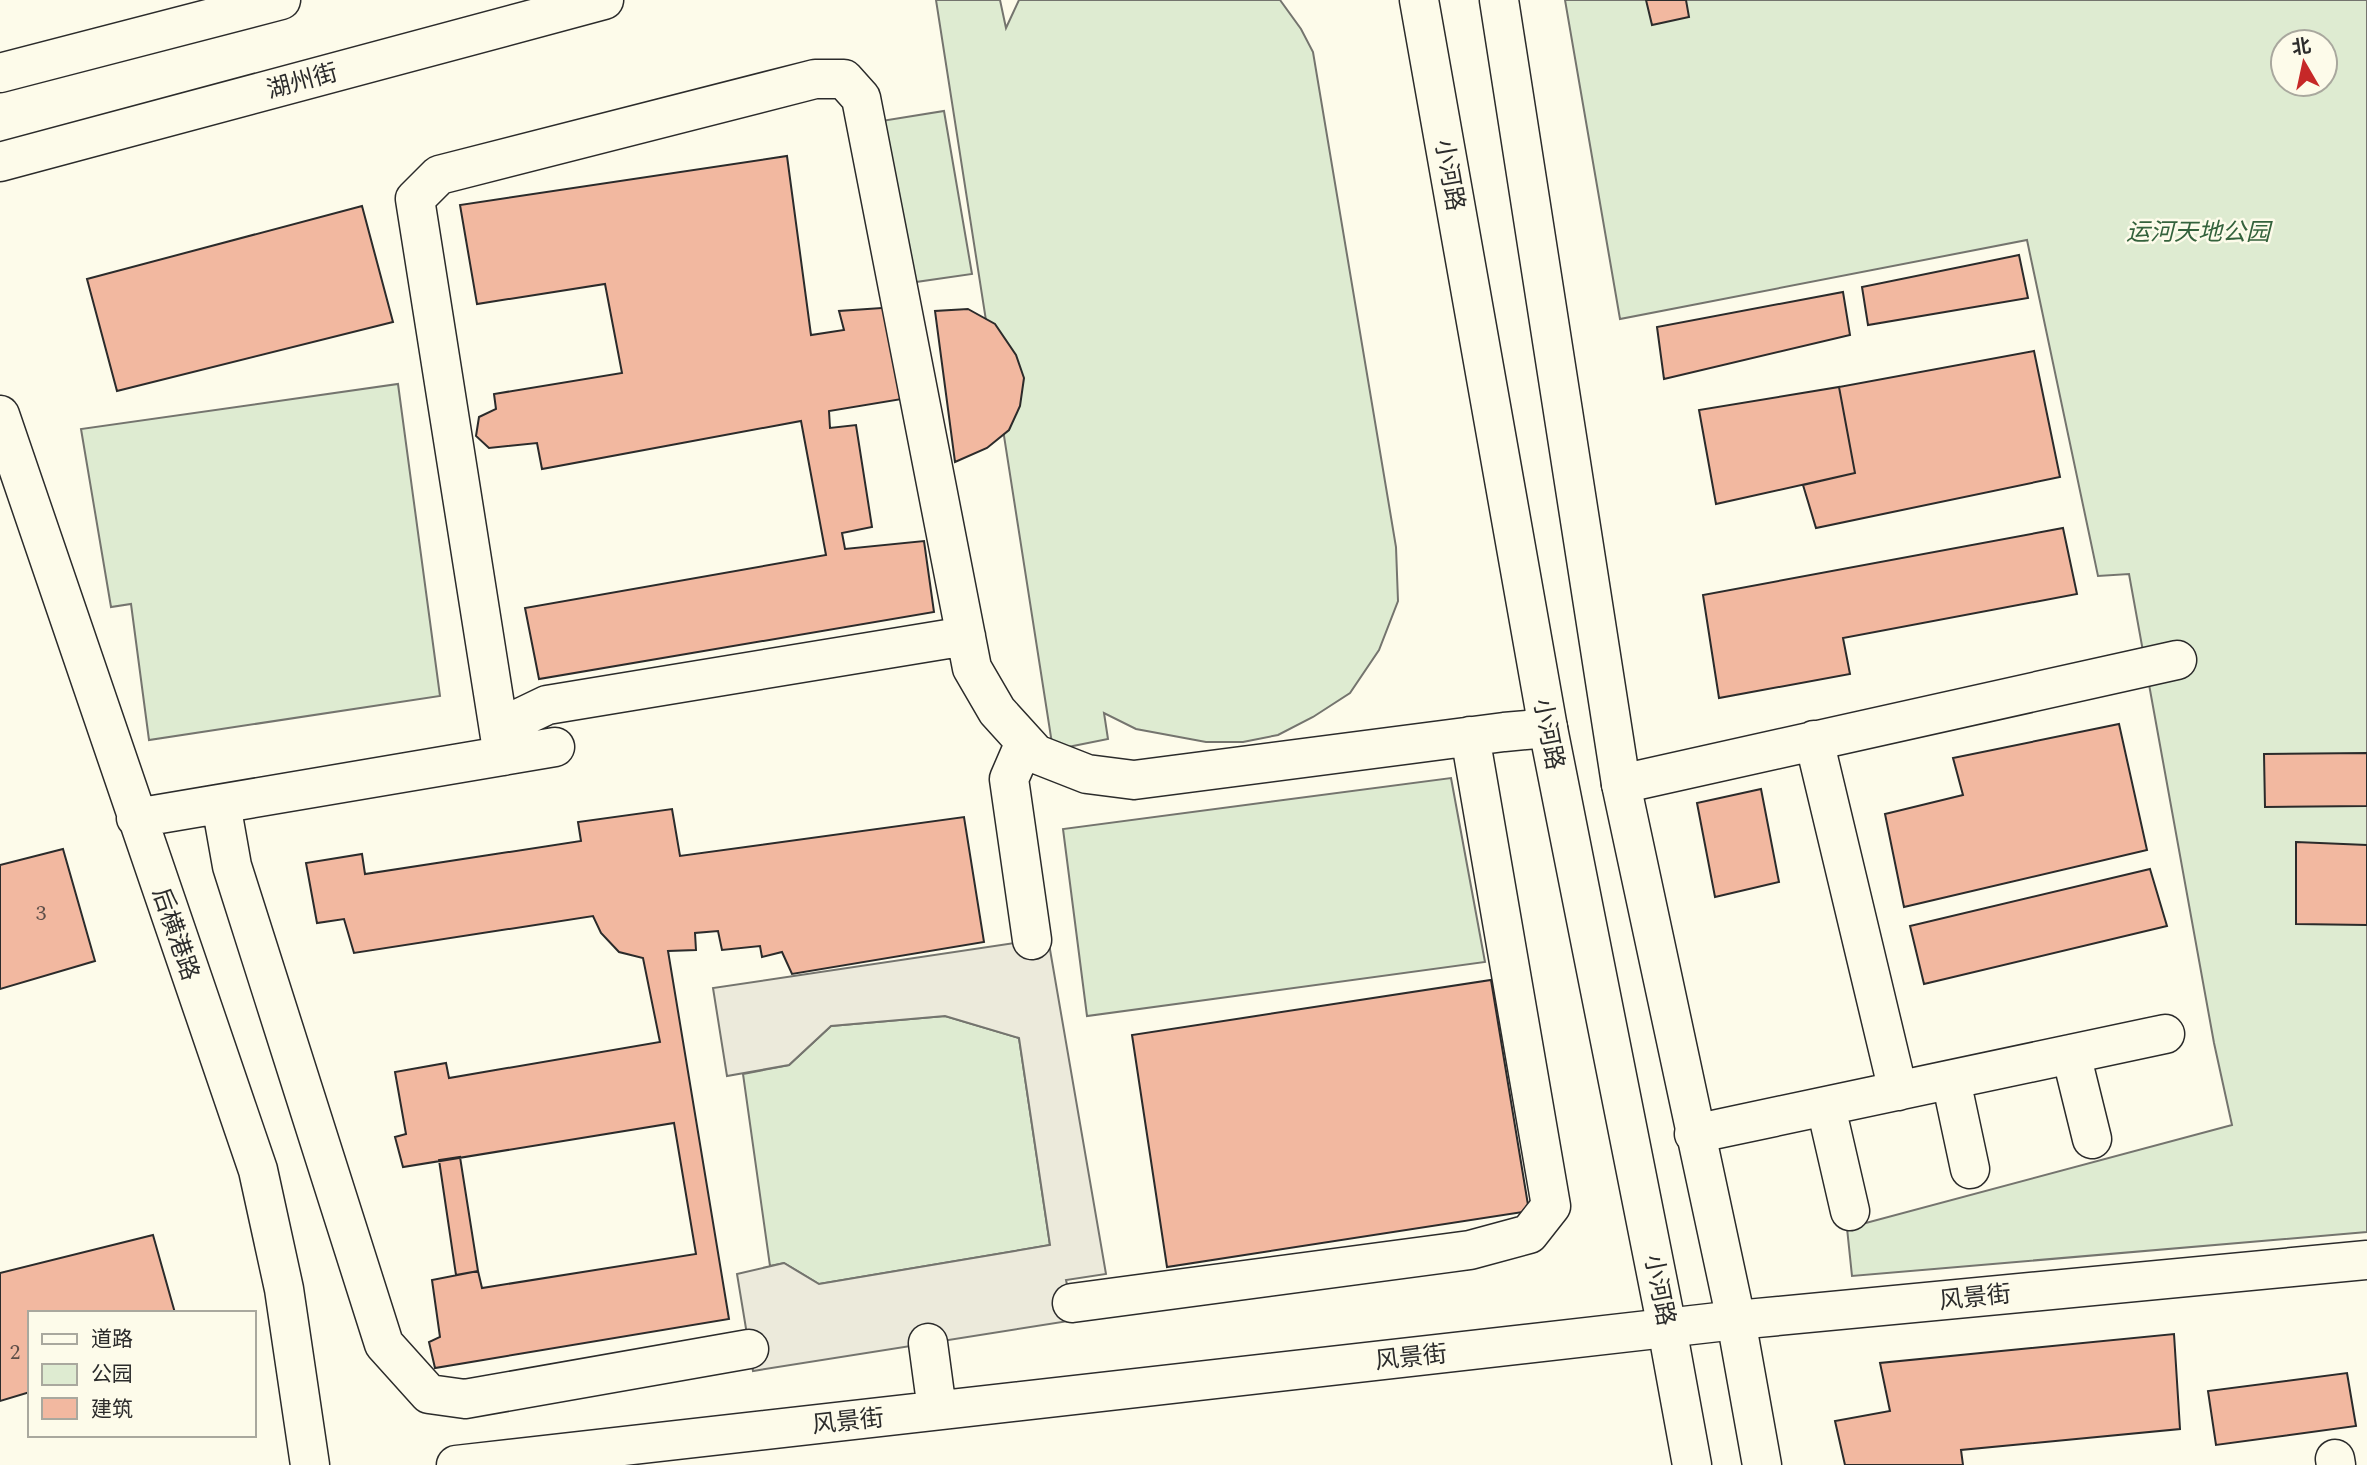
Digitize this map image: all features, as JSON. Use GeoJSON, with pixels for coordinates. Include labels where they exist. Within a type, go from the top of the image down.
{"type":"FeatureCollection","features":[{"type":"Feature","properties":{"kind":"street"},"geometry":{"type":"LineString","coordinates":[[0,73],[281,0]]}},
{"type":"Feature","properties":{"kind":"street","name":"湖州街"},"geometry":{"type":"LineString","coordinates":[[0,162],[604,0]]}},
{"type":"Feature","properties":{"kind":"street","name":"小河路"},"geometry":{"type":"LineString","coordinates":[[1419,0],[1548,728],[1692,1465]]}},
{"type":"Feature","properties":{"kind":"street"},"geometry":{"type":"LineString","coordinates":[[1499,0],[1620,784],[1735,1321],[1762,1465]]}},
{"type":"Feature","properties":{"kind":"street"},"geometry":{"type":"LineString","coordinates":[[501,742],[415,199],[439,175],[815,79],[844,79],[861,98],[972,668],[997,711],[1036,754],[1087,774],[1134,780],[1548,728]]}},
{"type":"Feature","properties":{"kind":"street","name":"后横港路"},"geometry":{"type":"LineString","coordinates":[[0,415],[258,1170],[284,1289],[310,1465]]}},
{"type":"Feature","properties":{"kind":"street"},"geometry":{"type":"LineString","coordinates":[[501,742],[547,705],[966,636]]}},
{"type":"Feature","properties":{"kind":"street"},"geometry":{"type":"LineString","coordinates":[[1620,784],[2177,660]]}},
{"type":"Feature","properties":{"kind":"street"},"geometry":{"type":"LineString","coordinates":[[1072,1303],[1470,1250],[1529,1234],[1551,1206],[1470,736]]}},
{"type":"Feature","properties":{"kind":"street"},"geometry":{"type":"LineString","coordinates":[[1814,740],[1898,1091]]}},
{"type":"Feature","properties":{"kind":"street"},"geometry":{"type":"LineString","coordinates":[[1025,741],[1009,779],[1032,940]]}},
{"type":"Feature","properties":{"kind":"street"},"geometry":{"type":"LineString","coordinates":[[136,818],[221,804],[501,742],[555,747]]}},
{"type":"Feature","properties":{"kind":"street"},"geometry":{"type":"LineString","coordinates":[[221,804],[232,866],[384,1343],[429,1394],[465,1399],[749,1349]]}},
{"type":"Feature","properties":{"kind":"street"},"geometry":{"type":"LineString","coordinates":[[1694,1134],[2165,1034]]}},
{"type":"Feature","properties":{"kind":"street"},"geometry":{"type":"LineString","coordinates":[[2071,1054],[2092,1139]]}},
{"type":"Feature","properties":{"kind":"street"},"geometry":{"type":"LineString","coordinates":[[1951,1080],[1970,1170]]}},
{"type":"Feature","properties":{"kind":"street"},"geometry":{"type":"LineString","coordinates":[[1826,1107],[1850,1211]]}},
{"type":"Feature","properties":{"kind":"street","name":"风景街"},"geometry":{"type":"LineString","coordinates":[[456,1465],[1667,1328],[2367,1260]]}},
{"type":"Feature","properties":{"kind":"street"},"geometry":{"type":"LineString","coordinates":[[928,1343],[937,1410]]}},
{"type":"Feature","properties":{"kind":"green space"},"geometry":{"type":"Polygon","coordinates":[[[936,0],[1000,0],[1006,28],[1019,0],[1280,0],[1301,29],[1313,52],[1396,547],[1398,601],[1379,650],[1350,693],[1278,735],[1243,742],[1206,742],[1136,729],[1104,713],[1108,739],[1053,750],[936,0]]]}},
{"type":"Feature","properties":{"kind":"green space","name":"运河天地公园"},"geometry":{"type":"Polygon","coordinates":[[[1565,0],[2367,0],[2367,1232],[1852,1276],[1847,1228],[2232,1125],[2214,1043],[2129,574],[2098,576],[2027,240],[1620,319],[1565,0]]]}},
{"type":"Feature","properties":{"kind":"green space"},"geometry":{"type":"Polygon","coordinates":[[[944,111],[972,274],[895,285],[869,123],[944,111]]]}},
{"type":"Feature","properties":{"kind":"green space"},"geometry":{"type":"Polygon","coordinates":[[[398,384],[440,696],[149,740],[131,604],[111,607],[81,429],[398,384]]]}},
{"type":"Feature","properties":{"kind":"green space"},"geometry":{"type":"Polygon","coordinates":[[[1451,778],[1485,962],[1087,1016],[1063,829],[1451,778]]]}},
{"type":"Feature","properties":{"kind":"green space"},"geometry":{"type":"Polygon","coordinates":[[[945,1016],[1019,1038],[1050,1245],[819,1284],[784,1263],[770,1266],[743,1074],[789,1065],[831,1026],[945,1016]]]}},
{"type":"Feature","properties":{"kind":"shaded area"},"geometry":{"type":"Polygon","coordinates":[[[1048,938],[1106,1274],[1066,1280],[1075,1320],[753,1371],[737,1274],[784,1263],[819,1284],[1050,1245],[1019,1038],[945,1016],[831,1026],[789,1065],[727,1076],[713,988],[1048,938]]]}},
{"type":"Feature","properties":{"kind":"building"},"geometry":{"type":"Polygon","coordinates":[[[1646,0],[1686,0],[1689,17],[1652,25],[1646,0]]]}},
{"type":"Feature","properties":{"kind":"building"},"geometry":{"type":"Polygon","coordinates":[[[787,156],[811,335],[844,330],[839,311],[896,307],[908,398],[829,411],[830,428],[856,425],[872,527],[842,533],[845,549],[924,541],[934,612],[539,679],[525,608],[826,555],[801,421],[542,469],[537,443],[489,448],[476,436],[479,417],[496,409],[494,394],[622,373],[605,284],[477,304],[460,205],[787,156]]]}},
{"type":"Feature","properties":{"kind":"building"},"geometry":{"type":"Polygon","coordinates":[[[362,206],[393,322],[117,391],[87,279],[362,206]]]}},
{"type":"Feature","properties":{"kind":"building"},"geometry":{"type":"Polygon","coordinates":[[[2019,255],[2028,298],[1868,325],[1862,287],[2019,255]]]}},
{"type":"Feature","properties":{"kind":"building"},"geometry":{"type":"Polygon","coordinates":[[[1843,292],[1850,335],[1664,379],[1657,327],[1843,292]]]}},
{"type":"Feature","properties":{"kind":"building"},"geometry":{"type":"Polygon","coordinates":[[[968,309],[995,324],[1016,355],[1024,378],[1020,406],[1009,430],[987,448],[955,462],[935,311],[968,309]]]}},
{"type":"Feature","properties":{"kind":"building"},"geometry":{"type":"Polygon","coordinates":[[[2034,351],[2060,477],[1816,528],[1803,485],[1855,473],[1839,387],[2034,351]]]}},
{"type":"Feature","properties":{"kind":"building"},"geometry":{"type":"Polygon","coordinates":[[[1839,387],[1855,473],[1716,504],[1699,410],[1839,387]]]}},
{"type":"Feature","properties":{"kind":"building"},"geometry":{"type":"Polygon","coordinates":[[[2063,528],[2077,594],[1843,638],[1850,674],[1719,698],[1703,595],[2063,528]]]}},
{"type":"Feature","properties":{"kind":"building"},"geometry":{"type":"Polygon","coordinates":[[[2119,724],[2147,850],[1904,907],[1885,814],[1963,795],[1953,758],[2119,724]]]}},
{"type":"Feature","properties":{"kind":"building"},"geometry":{"type":"Polygon","coordinates":[[[2367,753],[2367,806],[2265,807],[2264,754],[2367,753]]]}},
{"type":"Feature","properties":{"kind":"building"},"geometry":{"type":"Polygon","coordinates":[[[1761,789],[1779,882],[1715,897],[1697,803],[1761,789]]]}},
{"type":"Feature","properties":{"kind":"building"},"geometry":{"type":"Polygon","coordinates":[[[672,809],[680,856],[964,817],[984,942],[792,974],[782,952],[762,957],[760,946],[722,950],[718,931],[695,933],[696,950],[668,951],[729,1319],[435,1368],[429,1342],[440,1337],[432,1280],[478,1271],[482,1288],[696,1254],[674,1123],[403,1167],[395,1137],[406,1134],[395,1072],[446,1063],[449,1078],[660,1042],[643,958],[619,952],[601,933],[593,916],[354,953],[344,919],[317,923],[306,863],[362,854],[365,874],[581,841],[578,822],[672,809]]]}},
{"type":"Feature","properties":{"kind":"building"},"geometry":{"type":"Polygon","coordinates":[[[2296,842],[2367,845],[2367,925],[2296,924],[2296,842]]]}},
{"type":"Feature","properties":{"kind":"building"},"geometry":{"type":"Polygon","coordinates":[[[63,849],[95,961],[0,989],[0,865],[63,849]]]}},
{"type":"Feature","properties":{"kind":"building"},"geometry":{"type":"Polygon","coordinates":[[[2150,869],[2167,926],[1924,984],[1910,926],[2150,869]]]}},
{"type":"Feature","properties":{"kind":"building"},"geometry":{"type":"Polygon","coordinates":[[[1491,980],[1529,1211],[1167,1267],[1132,1035],[1491,980]]]}},
{"type":"Feature","properties":{"kind":"building"},"geometry":{"type":"Polygon","coordinates":[[[460,1157],[478,1271],[456,1275],[439,1160],[460,1157]]]}},
{"type":"Feature","properties":{"kind":"building"},"geometry":{"type":"Polygon","coordinates":[[[153,1235],[174,1311],[28,1311],[28,1393],[0,1401],[0,1273],[153,1235]]]}},
{"type":"Feature","properties":{"kind":"building"},"geometry":{"type":"Polygon","coordinates":[[[2174,1334],[2180,1429],[1961,1450],[1963,1465],[1845,1465],[1835,1421],[1890,1411],[1880,1363],[2174,1334]]]}},
{"type":"Feature","properties":{"kind":"building"},"geometry":{"type":"Polygon","coordinates":[[[2347,1373],[2356,1426],[2216,1445],[2208,1391],[2347,1373]]]}}]}
